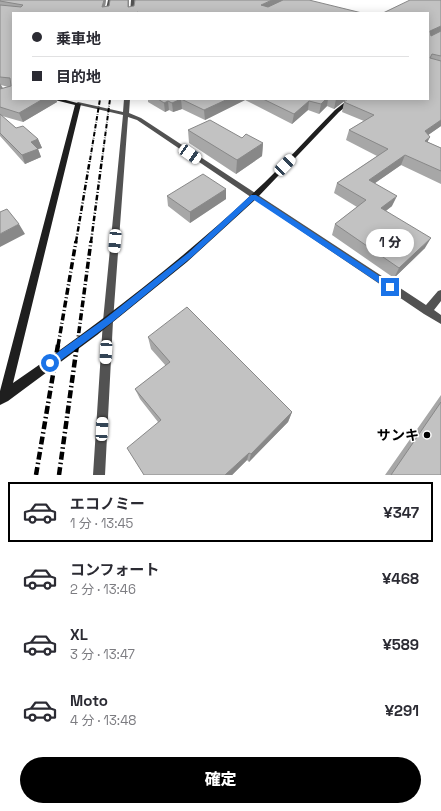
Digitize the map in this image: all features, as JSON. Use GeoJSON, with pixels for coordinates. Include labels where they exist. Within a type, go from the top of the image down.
{"type":"FeatureCollection","features":[{"type":"Feature","properties":{"kind":"street"},"geometry":{"type":"LineString","coordinates":[[107,12],[110,0]]}},
{"type":"Feature","properties":{"kind":"street"},"geometry":{"type":"LineString","coordinates":[[132,12],[133,0]]}},
{"type":"Feature","properties":{"kind":"street"},"geometry":{"type":"LineString","coordinates":[[68,100],[81,101],[139,119],[254,197],[441,320]]}},
{"type":"Feature","properties":{"kind":"street"},"geometry":{"type":"LineString","coordinates":[[99,475],[108,321],[127,100]]}},
{"type":"Feature","properties":{"kind":"street"},"geometry":{"type":"LineString","coordinates":[[2,398],[108,321],[191,254],[254,197],[337,111],[351,100]]}},
{"type":"Feature","properties":{"kind":"street"},"geometry":{"type":"LineString","coordinates":[[2,398],[81,101]]}},
{"type":"Feature","properties":{"kind":"street"},"geometry":{"type":"LineString","coordinates":[[428,311],[441,294]]}},
{"type":"Feature","properties":{"kind":"building"},"geometry":{"type":"Polygon","coordinates":[[[104,0],[102,7],[109,6],[110,0],[128,0],[128,7],[134,6],[135,0],[272,0],[261,5],[268,7],[283,0],[309,0],[358,12],[12,12],[12,100],[41,100],[19,113],[0,107],[0,89],[11,86],[10,78],[0,77],[0,5],[21,7],[23,5],[0,1],[104,0]]]}},
{"type":"Feature","properties":{"kind":"building"},"geometry":{"type":"Polygon","coordinates":[[[410,0],[441,0],[441,26],[430,31],[431,36],[441,31],[441,56],[432,54],[430,58],[441,61],[441,120],[425,131],[430,137],[425,141],[441,148],[441,171],[405,155],[369,180],[397,196],[381,208],[431,238],[399,268],[335,224],[366,200],[337,183],[388,149],[349,130],[374,115],[344,102],[347,100],[429,100],[429,12],[385,12],[410,0]]]}},
{"type":"Feature","properties":{"kind":"building"},"geometry":{"type":"Polygon","coordinates":[[[160,100],[179,100],[172,103],[168,101],[164,103],[160,100]]]}},
{"type":"Feature","properties":{"kind":"building"},"geometry":{"type":"Polygon","coordinates":[[[183,100],[226,100],[204,110],[183,100]]]}},
{"type":"Feature","properties":{"kind":"building"},"geometry":{"type":"Polygon","coordinates":[[[265,100],[325,100],[321,104],[309,101],[294,114],[265,100]]]}},
{"type":"Feature","properties":{"kind":"building"},"geometry":{"type":"Polygon","coordinates":[[[0,114],[16,128],[23,126],[38,139],[31,142],[38,149],[22,155],[0,133],[0,114]]]}},
{"type":"Feature","properties":{"kind":"building"},"geometry":{"type":"Polygon","coordinates":[[[210,120],[242,138],[246,134],[263,143],[237,160],[188,130],[210,120]]]}},
{"type":"Feature","properties":{"kind":"building"},"geometry":{"type":"Polygon","coordinates":[[[203,174],[226,189],[190,212],[167,196],[203,174]]]}},
{"type":"Feature","properties":{"kind":"building"},"geometry":{"type":"Polygon","coordinates":[[[7,209],[19,224],[0,234],[0,212],[7,209]]]}},
{"type":"Feature","properties":{"kind":"building"},"geometry":{"type":"Polygon","coordinates":[[[187,307],[292,412],[251,454],[249,453],[225,475],[144,475],[127,448],[161,420],[135,389],[170,362],[148,337],[187,307]]]}},
{"type":"Feature","properties":{"kind":"building","name":"サンキ"},"geometry":{"type":"Polygon","coordinates":[[[441,402],[441,475],[391,475],[441,402]]]}},
{"type":"Feature","properties":{"kind":"railway"},"geometry":{"type":"LineString","coordinates":[[90,160],[100,100]]}},
{"type":"Feature","properties":{"kind":"railway"},"geometry":{"type":"LineString","coordinates":[[102,160],[110,100]]}},
{"type":"Feature","properties":{"kind":"railway"},"geometry":{"type":"LineString","coordinates":[[76,242],[90,159]]}},
{"type":"Feature","properties":{"kind":"railway"},"geometry":{"type":"LineString","coordinates":[[91,242],[102,159]]}},
{"type":"Feature","properties":{"kind":"railway"},"geometry":{"type":"LineString","coordinates":[[58,346],[76,241]]}},
{"type":"Feature","properties":{"kind":"railway"},"geometry":{"type":"LineString","coordinates":[[77,346],[91,241]]}},
{"type":"Feature","properties":{"kind":"railway"},"geometry":{"type":"LineString","coordinates":[[36,475],[58,345]]}},
{"type":"Feature","properties":{"kind":"railway"},"geometry":{"type":"LineString","coordinates":[[59,475],[77,345]]}},
{"type":"Feature","properties":{"kind":"place","name":"サンキ"},"geometry":{"type":"Point","coordinates":[427,435]}},
{"type":"Feature","properties":{"kind":"route"},"geometry":{"type":"LineString","coordinates":[[50,363],[108,321],[191,254],[254,197],[390,287]]}}]}
